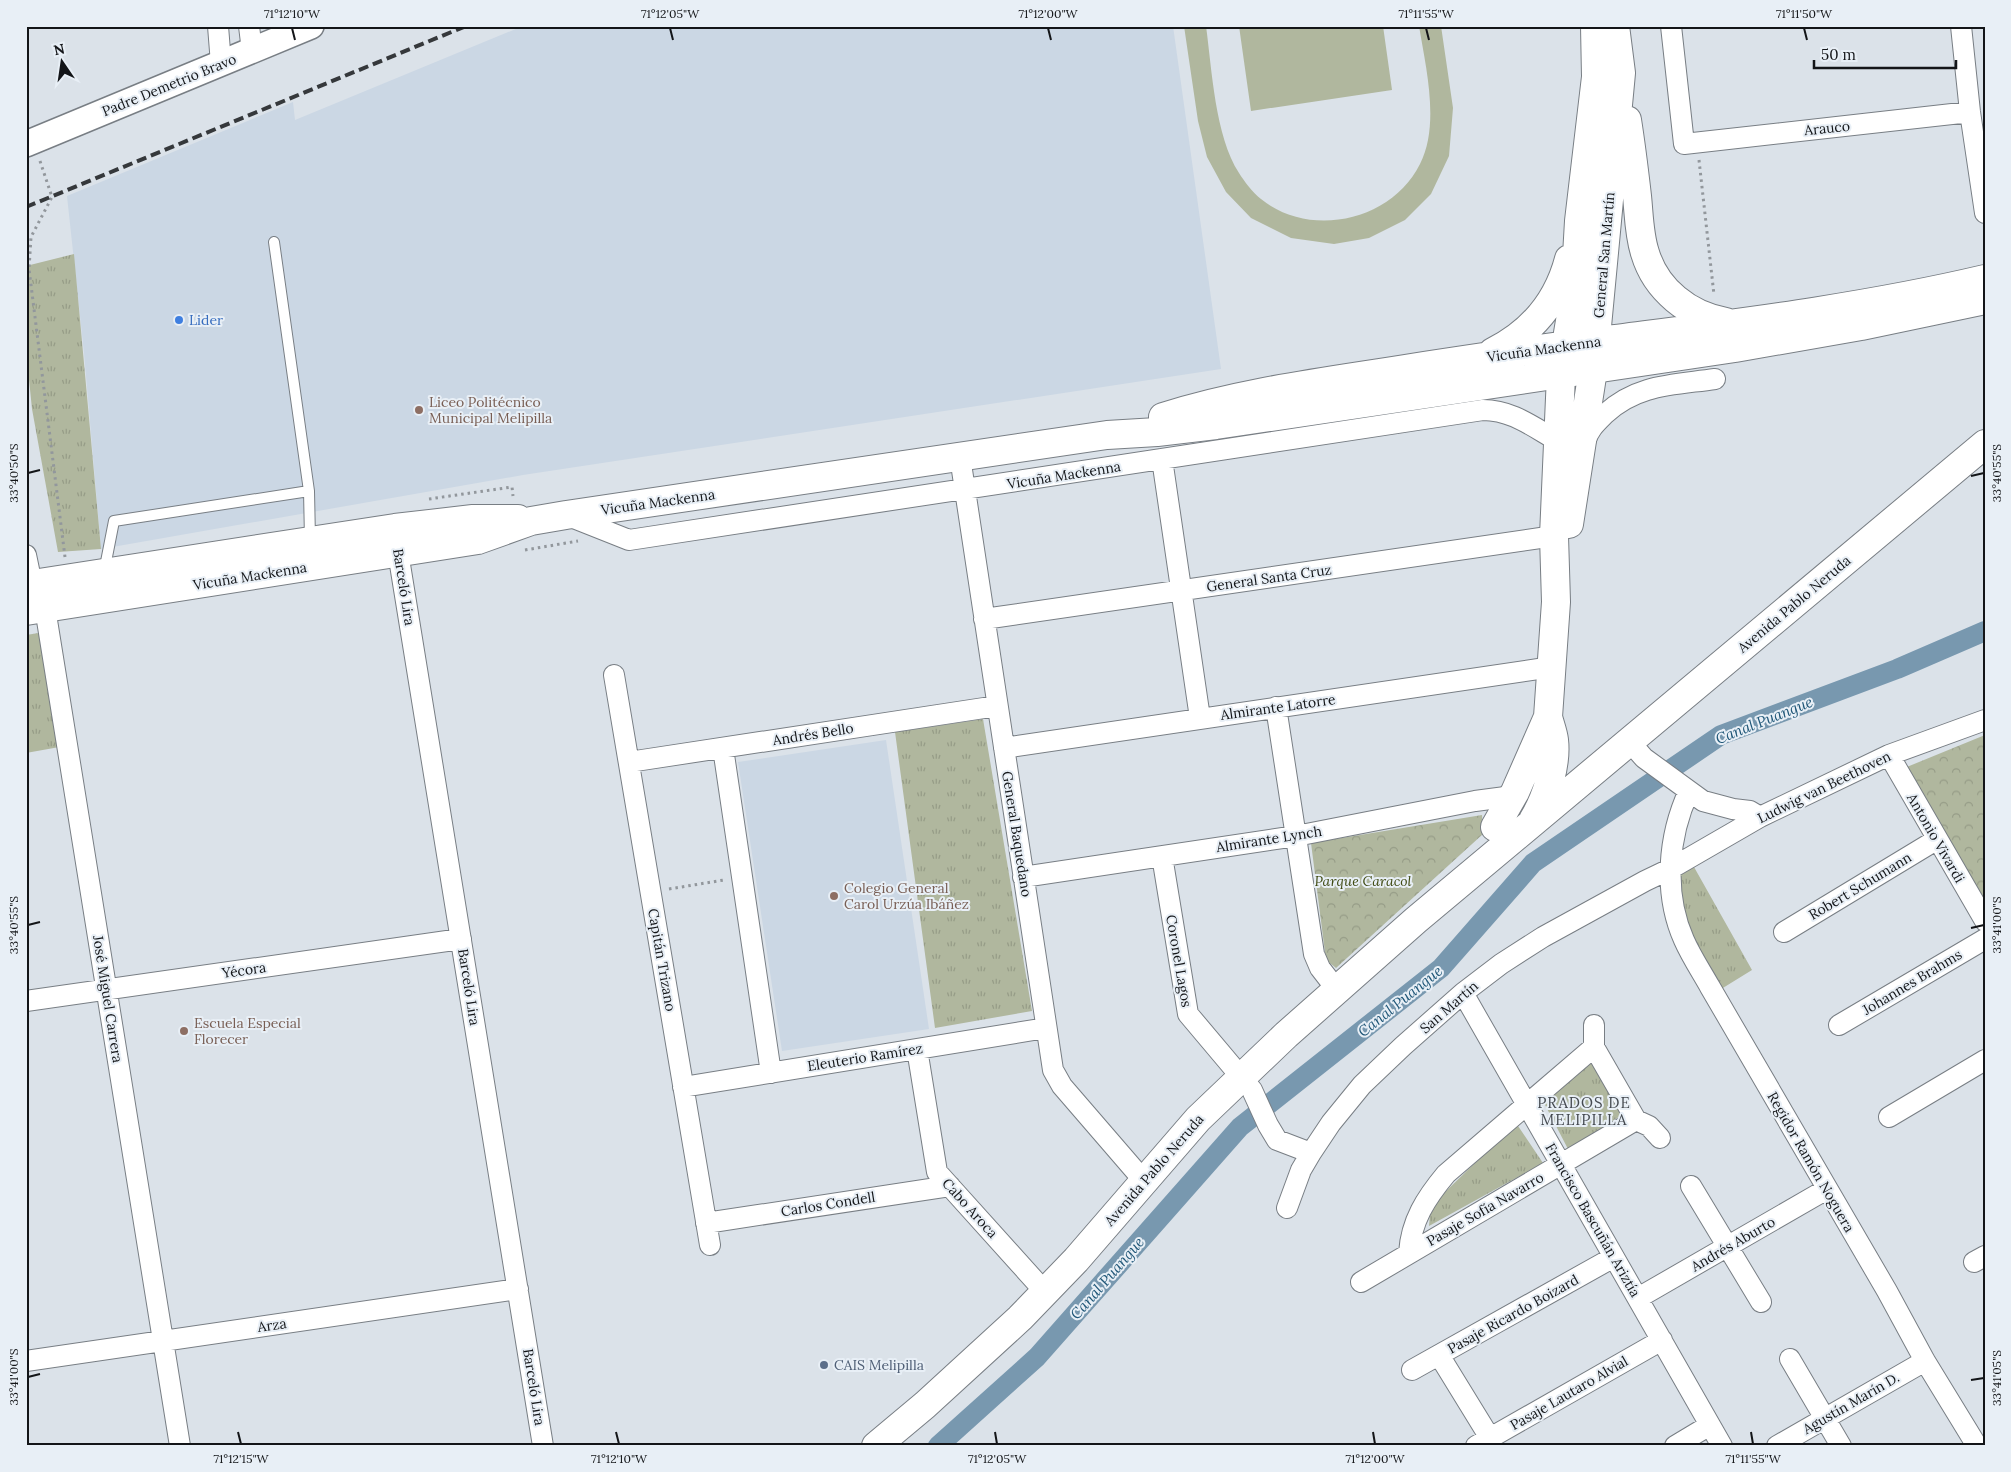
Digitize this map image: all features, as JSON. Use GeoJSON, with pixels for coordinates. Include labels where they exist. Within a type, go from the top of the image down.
{"type":"FeatureCollection","features":[{"type":"Feature","properties":{"kind":"main road","name":"General San Martín"},"geometry":{"type":"LineString","coordinates":[[1528,827],[1547,790],[1552,771],[1552,667],[1570,445],[1561,374],[1575,291],[1579,221],[1596,77],[1596,26]]}},
{"type":"Feature","properties":{"kind":"main road","name":"General San Martín"},"geometry":{"type":"LineString","coordinates":[[1556,602],[1554,536],[1570,445],[1592,370],[1596,341],[1621,73],[1615,26]]}},
{"type":"Feature","properties":{"kind":"main road"},"geometry":{"type":"LineString","coordinates":[[1621,73],[1645,254],[1656,278],[1675,298],[1687,308],[1724,322]]}},
{"type":"Feature","properties":{"kind":"main road"},"geometry":{"type":"LineString","coordinates":[[1480,358],[1522,334],[1547,308],[1561,283],[1579,221]]}},
{"type":"Feature","properties":{"kind":"main road","name":"Vicuña Mackenna"},"geometry":{"type":"LineString","coordinates":[[1107,434],[1169,415],[1310,384],[1724,322],[1864,304],[1985,279]]}},
{"type":"Feature","properties":{"kind":"main road","name":"Vicuña Mackenna"},"geometry":{"type":"LineString","coordinates":[[36,610],[292,557],[396,541],[478,540],[531,521],[566,515],[1107,434],[1157,432],[1216,425],[1592,370],[1842,329],[1985,300]]}},
{"type":"Feature","properties":{"kind":"main road","name":"Avenida Pablo Neruda"},"geometry":{"type":"LineString","coordinates":[[876,1446],[986,1350],[1046,1292],[1198,1119],[1246,1084],[1337,990],[1528,827],[1594,768],[1630,742],[1985,444]]}},
{"type":"Feature","properties":{"kind":"main road","name":"Vicuña Mackenna"},"geometry":{"type":"LineString","coordinates":[[29,584],[104,572],[292,557],[396,541]]}},
{"type":"Feature","properties":{"kind":"main road","name":"General San Martín"},"geometry":{"type":"LineString","coordinates":[[1495,827],[1551,729]]}},
{"type":"Feature","properties":{"kind":"main road"},"geometry":{"type":"LineString","coordinates":[[1551,729],[1563,756],[1569,762],[1594,768]]}},
{"type":"Feature","properties":{"kind":"main road","name":"Avenida Pablo Neruda"},"geometry":{"type":"LineString","coordinates":[[1439,901],[1495,827],[1547,790],[1594,768]]}},
{"type":"Feature","properties":{"kind":"street"},"geometry":{"type":"LineString","coordinates":[[218,26],[221,64]]}},
{"type":"Feature","properties":{"kind":"street"},"geometry":{"type":"LineString","coordinates":[[249,26],[252,51]]}},
{"type":"Feature","properties":{"kind":"street","name":"Padre Demetrio Bravo"},"geometry":{"type":"LineString","coordinates":[[29,142],[311,26]]}},
{"type":"Feature","properties":{"kind":"street"},"geometry":{"type":"LineString","coordinates":[[1670,26],[1690,143]]}},
{"type":"Feature","properties":{"kind":"street"},"geometry":{"type":"LineString","coordinates":[[1961,26],[1975,74],[1970,112],[1985,213]]}},
{"type":"Feature","properties":{"kind":"street","name":"Arauco"},"geometry":{"type":"LineString","coordinates":[[1690,143],[1970,112]]}},
{"type":"Feature","properties":{"kind":"street"},"geometry":{"type":"LineString","coordinates":[[1570,445],[1612,408],[1629,396],[1646,390],[1715,379]]}},
{"type":"Feature","properties":{"kind":"street","name":"Vicuña Mackenna"},"geometry":{"type":"LineString","coordinates":[[566,515],[629,540],[1482,410],[1495,410],[1515,416],[1570,445]]}},
{"type":"Feature","properties":{"kind":"street","name":"General Baquedano"},"geometry":{"type":"LineString","coordinates":[[960,457],[1053,1070],[1058,1081],[1144,1181]]}},
{"type":"Feature","properties":{"kind":"street"},"geometry":{"type":"LineString","coordinates":[[1162,460],[1200,718]]}},
{"type":"Feature","properties":{"kind":"street","name":"General Santa Cruz"},"geometry":{"type":"LineString","coordinates":[[984,619],[1554,536]]}},
{"type":"Feature","properties":{"kind":"street","name":"Barceló Lira"},"geometry":{"type":"LineString","coordinates":[[396,541],[543,1446]]}},
{"type":"Feature","properties":{"kind":"street","name":"José Miguel Carrera"},"geometry":{"type":"LineString","coordinates":[[26,555],[29,584],[36,610],[107,990],[180,1446]]}},
{"type":"Feature","properties":{"kind":"street","name":"Almirante Latorre"},"geometry":{"type":"LineString","coordinates":[[1004,748],[1552,667]]}},
{"type":"Feature","properties":{"kind":"street","name":"Capitán Trizano"},"geometry":{"type":"LineString","coordinates":[[614,674],[710,1245]]}},
{"type":"Feature","properties":{"kind":"street","name":"Andrés Bello"},"geometry":{"type":"LineString","coordinates":[[629,762],[998,706]]}},
{"type":"Feature","properties":{"kind":"street"},"geometry":{"type":"LineString","coordinates":[[1276,707],[1314,954],[1320,968],[1337,990]]}},
{"type":"Feature","properties":{"kind":"street","name":"Ludwig van Beethoven"},"geometry":{"type":"LineString","coordinates":[[1670,869],[1760,817],[1888,755],[1985,720]]}},
{"type":"Feature","properties":{"kind":"street"},"geometry":{"type":"LineString","coordinates":[[1630,742],[1644,758],[1703,801],[1733,809],[1750,811],[1760,817]]}},
{"type":"Feature","properties":{"kind":"street"},"geometry":{"type":"LineString","coordinates":[[723,748],[771,1073]]}},
{"type":"Feature","properties":{"kind":"street","name":"Antonio Vivardi"},"geometry":{"type":"LineString","coordinates":[[1888,755],[1985,921]]}},
{"type":"Feature","properties":{"kind":"street","name":"Regidor Ramón Noguera"},"geometry":{"type":"LineString","coordinates":[[1689,791],[1679,812],[1670,869],[1677,918],[1687,945],[1925,1361],[1977,1446]]}},
{"type":"Feature","properties":{"kind":"street","name":"Almirante Lynch"},"geometry":{"type":"LineString","coordinates":[[1023,877],[1296,836],[1476,801],[1513,796]]}},
{"type":"Feature","properties":{"kind":"street","name":"Robert Schumann"},"geometry":{"type":"LineString","coordinates":[[1784,932],[1936,840]]}},
{"type":"Feature","properties":{"kind":"street","name":"Coronel Lagos"},"geometry":{"type":"LineString","coordinates":[[1162,856],[1186,1009],[1194,1023],[1246,1084],[1277,1140],[1304,1151]]}},
{"type":"Feature","properties":{"kind":"street","name":"San Martín"},"geometry":{"type":"LineString","coordinates":[[1287,1208],[1301,1170],[1304,1151],[1331,1123],[1362,1085],[1403,1046],[1463,993],[1501,964],[1543,937],[1670,869]]}},
{"type":"Feature","properties":{"kind":"street","name":"Yécora"},"geometry":{"type":"LineString","coordinates":[[26,1002],[462,939]]}},
{"type":"Feature","properties":{"kind":"street","name":"Johannes Brahms"},"geometry":{"type":"LineString","coordinates":[[1839,1025],[1985,939]]}},
{"type":"Feature","properties":{"kind":"street","name":"Francisco Bascuñán Ariztía"},"geometry":{"type":"LineString","coordinates":[[1463,993],[1722,1446]]}},
{"type":"Feature","properties":{"kind":"street"},"geometry":{"type":"LineString","coordinates":[[1594,1025],[1594,1047],[1636,1120],[1650,1126],[1660,1138]]}},
{"type":"Feature","properties":{"kind":"street","name":"Eleuterio Ramírez"},"geometry":{"type":"LineString","coordinates":[[683,1087],[1046,1028]]}},
{"type":"Feature","properties":{"kind":"street"},"geometry":{"type":"LineString","coordinates":[[1409,1253],[1411,1231],[1415,1220],[1433,1190],[1460,1160],[1594,1047]]}},
{"type":"Feature","properties":{"kind":"street","name":"Cabo Aroca"},"geometry":{"type":"LineString","coordinates":[[917,1049],[938,1172],[1046,1292]]}},
{"type":"Feature","properties":{"kind":"street"},"geometry":{"type":"LineString","coordinates":[[1889,1117],[1985,1060]]}},
{"type":"Feature","properties":{"kind":"street","name":"Pasaje Sofía Navarro"},"geometry":{"type":"LineString","coordinates":[[1361,1282],[1636,1120]]}},
{"type":"Feature","properties":{"kind":"street","name":"Carlos Condell"},"geometry":{"type":"LineString","coordinates":[[706,1223],[950,1186]]}},
{"type":"Feature","properties":{"kind":"street"},"geometry":{"type":"LineString","coordinates":[[1691,1186],[1761,1302]]}},
{"type":"Feature","properties":{"kind":"street","name":"Andrés Aburto"},"geometry":{"type":"LineString","coordinates":[[1638,1298],[1827,1189]]}},
{"type":"Feature","properties":{"kind":"street","name":"Pasaje Ricardo Boizard"},"geometry":{"type":"LineString","coordinates":[[1412,1370],[1614,1257]]}},
{"type":"Feature","properties":{"kind":"street","name":"Arza"},"geometry":{"type":"LineString","coordinates":[[26,1362],[518,1289]]}},
{"type":"Feature","properties":{"kind":"street","name":"Pasaje Lautaro Alvial"},"geometry":{"type":"LineString","coordinates":[[1483,1442],[1662,1340]]}},
{"type":"Feature","properties":{"kind":"street"},"geometry":{"type":"LineString","coordinates":[[1439,1355],[1483,1442]]}},
{"type":"Feature","properties":{"kind":"street"},"geometry":{"type":"LineString","coordinates":[[1790,1359],[1841,1446]]}},
{"type":"Feature","properties":{"kind":"street","name":"Agustín Marín D."},"geometry":{"type":"LineString","coordinates":[[1777,1446],[1925,1361]]}},
{"type":"Feature","properties":{"kind":"street"},"geometry":{"type":"LineString","coordinates":[[1675,1446],[1710,1425]]}},
{"type":"Feature","properties":{"kind":"lane"},"geometry":{"type":"LineString","coordinates":[[274,242],[309,491],[292,557]]}},
{"type":"Feature","properties":{"kind":"lane"},"geometry":{"type":"LineString","coordinates":[[104,572],[114,521],[309,491]]}},
{"type":"Feature","properties":{"kind":"path"},"geometry":{"type":"LineString","coordinates":[[29,142],[52,197],[31,237],[29,269],[68,578]]}},
{"type":"Feature","properties":{"kind":"path"},"geometry":{"type":"LineString","coordinates":[[1690,143],[1724,322]]}},
{"type":"Feature","properties":{"kind":"path"},"geometry":{"type":"LineString","coordinates":[[651,892],[742,877]]}},
{"type":"Feature","properties":{"kind":"shaded area"},"geometry":{"type":"Polygon","coordinates":[[[523,26],[1173,26],[1221,369],[523,475],[101,549],[84,353],[67,196],[293,102],[295,120],[523,26]]]}},
{"type":"Feature","properties":{"kind":"shaded area","name":"Colegio General Carol Urzúa Ibáñez"},"geometry":{"type":"Polygon","coordinates":[[[886,740],[929,1029],[782,1051],[738,762],[886,740]]]}},
{"type":"Feature","properties":{"kind":"green space"},"geometry":{"type":"Polygon","coordinates":[[[1184,26],[1206,26],[1220,122],[1231,158],[1243,180],[1261,199],[1281,211],[1303,218],[1325,221],[1348,218],[1370,211],[1390,199],[1407,184],[1420,164],[1426,149],[1429,132],[1430,96],[1419,26],[1441,26],[1453,108],[1449,156],[1431,194],[1405,220],[1369,238],[1334,244],[1291,238],[1251,218],[1226,192],[1207,157],[1198,121],[1184,26]]]}},
{"type":"Feature","properties":{"kind":"green space"},"geometry":{"type":"Polygon","coordinates":[[[1239,26],[1383,26],[1392,90],[1251,111],[1239,26]]]}},
{"type":"Feature","properties":{"kind":"green space"},"geometry":{"type":"Polygon","coordinates":[[[74,254],[101,549],[58,552],[32,409],[26,350],[26,266],[74,254]]]}},
{"type":"Feature","properties":{"kind":"green space"},"geometry":{"type":"Polygon","coordinates":[[[45,632],[65,746],[26,753],[26,635],[45,632]]]}},
{"type":"Feature","properties":{"kind":"green space"},"geometry":{"type":"Polygon","coordinates":[[[983,719],[1032,1011],[935,1028],[895,732],[983,719]]]}},
{"type":"Feature","properties":{"kind":"green space"},"geometry":{"type":"Polygon","coordinates":[[[1985,735],[1985,924],[1897,771],[1985,735]]]}},
{"type":"Feature","properties":{"kind":"green space","name":"Parque Caracol"},"geometry":{"type":"Polygon","coordinates":[[[1482,815],[1483,834],[1336,968],[1326,960],[1311,843],[1482,815]]]}},
{"type":"Feature","properties":{"kind":"green space"},"geometry":{"type":"Polygon","coordinates":[[[1694,867],[1752,970],[1718,991],[1683,916],[1679,876],[1694,867]]]}},
{"type":"Feature","properties":{"kind":"green space"},"geometry":{"type":"Polygon","coordinates":[[[1593,1058],[1622,1115],[1568,1149],[1543,1101],[1593,1058]]]}},
{"type":"Feature","properties":{"kind":"green space"},"geometry":{"type":"Polygon","coordinates":[[[1516,1123],[1543,1163],[1429,1226],[1430,1214],[1441,1196],[1516,1123]]]}},
{"type":"Feature","properties":{"kind":"waterway","name":"Canal Puangue"},"geometry":{"type":"LineString","coordinates":[[938,1446],[1037,1357],[1240,1127],[1441,968],[1533,863],[1721,735],[1897,669],[1985,631]]}},
{"type":"Feature","properties":{"kind":"railway"},"geometry":{"type":"LineString","coordinates":[[26,207],[466,26]]}},
{"type":"Feature","properties":{"kind":"place","name":"Lider"},"geometry":{"type":"Point","coordinates":[179,320]}},
{"type":"Feature","properties":{"kind":"place","name":"Liceo Politécnico Municipal Melipilla"},"geometry":{"type":"Point","coordinates":[419,410]}},
{"type":"Feature","properties":{"kind":"place","name":"Colegio General Carol Urzúa Ibáñez"},"geometry":{"type":"Point","coordinates":[834,896]}},
{"type":"Feature","properties":{"kind":"place","name":"Escuela Especial Florecer"},"geometry":{"type":"Point","coordinates":[184,1031]}},
{"type":"Feature","properties":{"kind":"place","name":"CAIS Melipilla"},"geometry":{"type":"Point","coordinates":[824,1365]}},
{"type":"Feature","properties":{"kind":"district","name":"PRADOS DE MELIPILLA"},"geometry":{"type":"Point","coordinates":[1584,1110]}}]}
